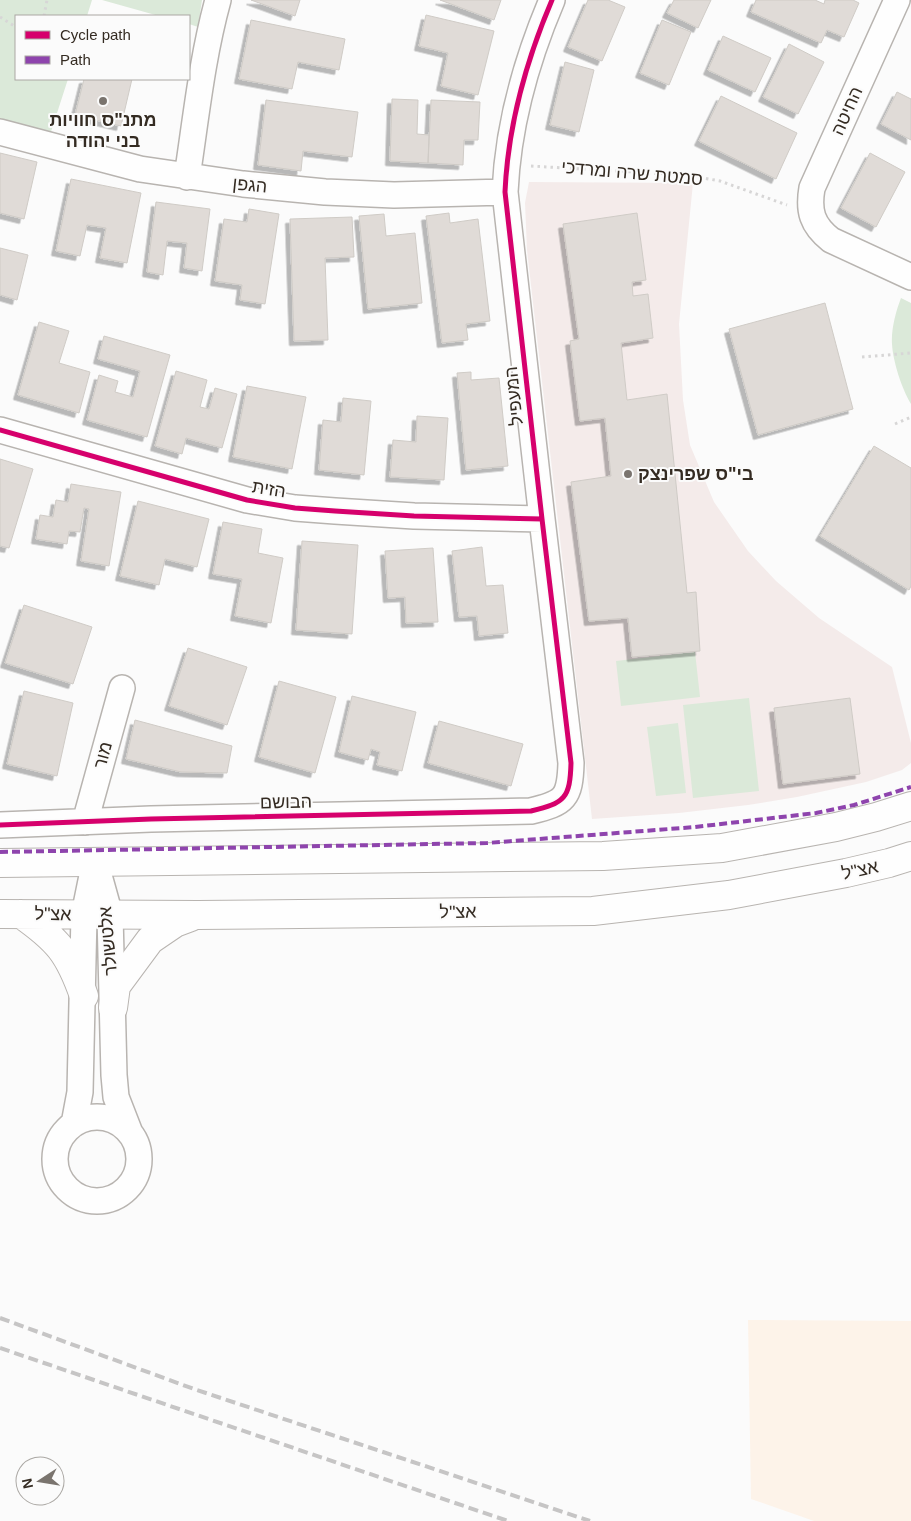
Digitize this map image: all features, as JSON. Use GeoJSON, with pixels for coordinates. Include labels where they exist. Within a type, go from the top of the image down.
{"type":"FeatureCollection","features":[{"type":"Feature","properties":{"kind":"main road"},"geometry":{"type":"LineString","coordinates":[[0,863],[623,855],[722,848],[836,826],[876,817],[911,806]]}},
{"type":"Feature","properties":{"kind":"main road","name":"אצ\"ל"},"geometry":{"type":"LineString","coordinates":[[10,914],[198,915],[593,911],[729,895],[846,873],[911,856]]}},
{"type":"Feature","properties":{"kind":"main road"},"geometry":{"type":"LineString","coordinates":[[10,914],[42,928],[64,953],[74,968],[84,996]]}},
{"type":"Feature","properties":{"kind":"main road"},"geometry":{"type":"LineString","coordinates":[[113,1008],[116,986],[150,940],[175,923],[198,915]]}},
{"type":"Feature","properties":{"kind":"street"},"geometry":{"type":"LineString","coordinates":[[187,177],[209,33],[218,0]]}},
{"type":"Feature","properties":{"kind":"street","name":"המעפיל"},"geometry":{"type":"LineString","coordinates":[[552,0],[530,55],[520,92],[507,164],[505,192],[571,763],[571,780],[568,794]]}},
{"type":"Feature","properties":{"kind":"street","name":"החיטה"},"geometry":{"type":"LineString","coordinates":[[813,219],[810,201],[812,188],[898,0]]}},
{"type":"Feature","properties":{"kind":"street","name":"הגפן"},"geometry":{"type":"LineString","coordinates":[[0,132],[140,169],[243,184],[325,192],[394,195],[505,192]]}},
{"type":"Feature","properties":{"kind":"street"},"geometry":{"type":"LineString","coordinates":[[813,219],[822,233],[831,240],[911,277]]}},
{"type":"Feature","properties":{"kind":"street","name":"הזית"},"geometry":{"type":"LineString","coordinates":[[0,430],[247,500],[335,512],[542,519]]}},
{"type":"Feature","properties":{"kind":"street","name":"מור"},"geometry":{"type":"LineString","coordinates":[[85,822],[122,688]]}},
{"type":"Feature","properties":{"kind":"street","name":"הבושם"},"geometry":{"type":"LineString","coordinates":[[0,825],[151,819],[531,811],[551,807],[568,794]]}},
{"type":"Feature","properties":{"kind":"street","name":"אלטשולר"},"geometry":{"type":"LineString","coordinates":[[95,861],[97,915],[113,1008],[116,1097],[130,1134]]}},
{"type":"Feature","properties":{"kind":"street","name":"אלטשולר"},"geometry":{"type":"LineString","coordinates":[[74,1124],[80,1092],[84,996],[97,915]]}},
{"type":"Feature","properties":{"kind":"street"},"geometry":{"type":"LineString","coordinates":[[93,1117],[107,1118],[120,1124],[130,1134],[136,1146],[139,1160],[136,1173],[130,1185],[120,1195],[107,1200],[93,1202],[80,1198],[68,1190],[59,1180],[55,1167],[55,1153],[59,1139],[74,1124],[80,1120],[93,1117]]}},
{"type":"Feature","properties":{"kind":"path"},"geometry":{"type":"LineString","coordinates":[[44,15],[47,0]]}},
{"type":"Feature","properties":{"kind":"path"},"geometry":{"type":"LineString","coordinates":[[0,17],[15,26]]}},
{"type":"Feature","properties":{"kind":"path"},"geometry":{"type":"LineString","coordinates":[[862,357],[911,353]]}},
{"type":"Feature","properties":{"kind":"path"},"geometry":{"type":"LineString","coordinates":[[895,424],[911,417]]}},
{"type":"Feature","properties":{"kind":"shaded area","name":"בי\"ס שפרינצק"},"geometry":{"type":"Polygon","coordinates":[[[529,182],[693,183],[679,324],[683,400],[690,445],[714,502],[748,551],[776,581],[819,618],[892,667],[911,743],[911,763],[902,770],[866,782],[797,797],[748,805],[679,813],[592,819],[527,250],[525,203],[529,182]]]}},
{"type":"Feature","properties":{"kind":"shaded area"},"geometry":{"type":"Polygon","coordinates":[[[748,1320],[911,1321],[911,1521],[814,1521],[751,1499],[748,1320]]]}},
{"type":"Feature","properties":{"kind":"green space"},"geometry":{"type":"Polygon","coordinates":[[[0,0],[92,0],[87,15],[15,15],[15,80],[68,80],[49,138],[0,124],[0,0]]]}},
{"type":"Feature","properties":{"kind":"green space"},"geometry":{"type":"Polygon","coordinates":[[[102,0],[202,0],[198,27],[190,24],[190,15],[155,15],[102,0]]]}},
{"type":"Feature","properties":{"kind":"green space"},"geometry":{"type":"Polygon","coordinates":[[[901,298],[911,303],[911,404],[904,391],[894,359],[892,344],[894,320],[901,298]]]}},
{"type":"Feature","properties":{"kind":"green space"},"geometry":{"type":"Polygon","coordinates":[[[695,652],[700,697],[621,706],[616,661],[695,652]]]}},
{"type":"Feature","properties":{"kind":"green space"},"geometry":{"type":"Polygon","coordinates":[[[749,698],[759,791],[693,798],[683,705],[749,698]]]}},
{"type":"Feature","properties":{"kind":"green space"},"geometry":{"type":"Polygon","coordinates":[[[678,723],[686,793],[656,796],[647,727],[678,723]]]}},
{"type":"Feature","properties":{"kind":"building"},"geometry":{"type":"Polygon","coordinates":[[[251,0],[300,0],[295,16],[251,0]]]}},
{"type":"Feature","properties":{"kind":"building"},"geometry":{"type":"Polygon","coordinates":[[[440,0],[501,0],[494,20],[440,0]]]}},
{"type":"Feature","properties":{"kind":"building"},"geometry":{"type":"Polygon","coordinates":[[[588,0],[608,0],[625,7],[602,61],[568,47],[588,0]]]}},
{"type":"Feature","properties":{"kind":"building"},"geometry":{"type":"Polygon","coordinates":[[[674,0],[711,0],[698,28],[667,13],[674,0]]]}},
{"type":"Feature","properties":{"kind":"building"},"geometry":{"type":"Polygon","coordinates":[[[756,0],[815,0],[824,4],[825,0],[853,0],[859,3],[844,37],[827,30],[821,43],[751,12],[756,0]]]}},
{"type":"Feature","properties":{"kind":"building"},"geometry":{"type":"Polygon","coordinates":[[[426,15],[494,31],[478,95],[441,86],[448,53],[419,46],[426,15]]]}},
{"type":"Feature","properties":{"kind":"building"},"geometry":{"type":"Polygon","coordinates":[[[251,20],[345,39],[339,70],[298,62],[292,89],[239,79],[251,20]]]}},
{"type":"Feature","properties":{"kind":"building"},"geometry":{"type":"Polygon","coordinates":[[[662,20],[691,32],[669,85],[640,73],[662,20]]]}},
{"type":"Feature","properties":{"kind":"building"},"geometry":{"type":"Polygon","coordinates":[[[723,36],[771,58],[755,92],[708,70],[723,36]]]}},
{"type":"Feature","properties":{"kind":"building"},"geometry":{"type":"Polygon","coordinates":[[[789,44],[824,62],[798,114],[763,97],[789,44]]]}},
{"type":"Feature","properties":{"kind":"building"},"geometry":{"type":"Polygon","coordinates":[[[565,62],[594,70],[579,132],[550,125],[565,62]]]}},
{"type":"Feature","properties":{"kind":"building","name":"מתנ\"ס חוויות בני יהודה"},"geometry":{"type":"Polygon","coordinates":[[[84,80],[132,80],[121,126],[75,115],[84,80]]]}},
{"type":"Feature","properties":{"kind":"building"},"geometry":{"type":"Polygon","coordinates":[[[897,92],[911,99],[911,140],[881,124],[897,92]]]}},
{"type":"Feature","properties":{"kind":"building"},"geometry":{"type":"Polygon","coordinates":[[[721,96],[797,133],[776,179],[699,141],[721,96]]]}},
{"type":"Feature","properties":{"kind":"building"},"geometry":{"type":"Polygon","coordinates":[[[392,99],[418,100],[417,134],[429,135],[428,163],[390,161],[392,99]]]}},
{"type":"Feature","properties":{"kind":"building"},"geometry":{"type":"Polygon","coordinates":[[[266,100],[358,112],[352,157],[303,151],[301,171],[258,165],[266,100]]]}},
{"type":"Feature","properties":{"kind":"building"},"geometry":{"type":"Polygon","coordinates":[[[431,100],[480,102],[478,140],[464,140],[463,165],[428,163],[431,100]]]}},
{"type":"Feature","properties":{"kind":"building"},"geometry":{"type":"Polygon","coordinates":[[[0,153],[37,162],[24,219],[0,213],[0,153]]]}},
{"type":"Feature","properties":{"kind":"building"},"geometry":{"type":"Polygon","coordinates":[[[870,153],[905,172],[876,227],[841,208],[870,153]]]}},
{"type":"Feature","properties":{"kind":"building"},"geometry":{"type":"Polygon","coordinates":[[[71,179],[141,193],[127,263],[100,258],[106,228],[87,225],[80,256],[56,251],[71,179]]]}},
{"type":"Feature","properties":{"kind":"building"},"geometry":{"type":"Polygon","coordinates":[[[156,202],[210,209],[202,271],[184,268],[187,243],[167,241],[163,275],[147,272],[156,202]]]}},
{"type":"Feature","properties":{"kind":"building"},"geometry":{"type":"Polygon","coordinates":[[[249,209],[279,214],[265,304],[240,300],[242,285],[215,281],[224,219],[247,222],[249,209]]]}},
{"type":"Feature","properties":{"kind":"building"},"geometry":{"type":"Polygon","coordinates":[[[449,213],[450,223],[478,219],[490,321],[466,324],[468,340],[442,343],[426,216],[449,213]]]}},
{"type":"Feature","properties":{"kind":"building"},"geometry":{"type":"Polygon","coordinates":[[[637,213],[646,280],[632,282],[633,296],[648,294],[653,338],[621,343],[627,400],[667,394],[687,593],[696,592],[700,651],[632,657],[628,618],[589,621],[571,482],[611,476],[605,418],[580,421],[570,341],[579,339],[563,224],[637,213]]]}},
{"type":"Feature","properties":{"kind":"building"},"geometry":{"type":"Polygon","coordinates":[[[384,214],[386,236],[415,233],[422,303],[368,309],[359,216],[384,214]]]}},
{"type":"Feature","properties":{"kind":"building"},"geometry":{"type":"Polygon","coordinates":[[[352,217],[354,257],[325,258],[328,340],[294,341],[290,219],[352,217]]]}},
{"type":"Feature","properties":{"kind":"building"},"geometry":{"type":"Polygon","coordinates":[[[0,248],[28,255],[17,300],[0,295],[0,248]]]}},
{"type":"Feature","properties":{"kind":"building"},"geometry":{"type":"Polygon","coordinates":[[[825,303],[853,409],[758,435],[729,329],[825,303]]]}},
{"type":"Feature","properties":{"kind":"building"},"geometry":{"type":"Polygon","coordinates":[[[39,322],[69,331],[59,363],[90,372],[79,413],[18,395],[39,322]]]}},
{"type":"Feature","properties":{"kind":"building"},"geometry":{"type":"Polygon","coordinates":[[[104,336],[170,355],[147,437],[87,420],[99,375],[118,381],[115,392],[133,397],[140,371],[98,359],[104,336]]]}},
{"type":"Feature","properties":{"kind":"building"},"geometry":{"type":"Polygon","coordinates":[[[176,371],[207,380],[200,407],[209,409],[215,388],[237,394],[222,448],[186,438],[182,454],[155,446],[176,371]]]}},
{"type":"Feature","properties":{"kind":"building"},"geometry":{"type":"Polygon","coordinates":[[[471,372],[471,380],[499,378],[508,466],[466,470],[457,373],[471,372]]]}},
{"type":"Feature","properties":{"kind":"building"},"geometry":{"type":"Polygon","coordinates":[[[247,386],[306,397],[292,469],[233,457],[247,386]]]}},
{"type":"Feature","properties":{"kind":"building"},"geometry":{"type":"Polygon","coordinates":[[[343,398],[371,401],[364,475],[319,470],[323,420],[341,422],[343,398]]]}},
{"type":"Feature","properties":{"kind":"building"},"geometry":{"type":"Polygon","coordinates":[[[417,416],[448,418],[444,480],[390,477],[393,440],[416,442],[417,416]]]}},
{"type":"Feature","properties":{"kind":"building"},"geometry":{"type":"Polygon","coordinates":[[[874,446],[911,468],[911,586],[909,590],[820,536],[874,446]]]}},
{"type":"Feature","properties":{"kind":"building"},"geometry":{"type":"Polygon","coordinates":[[[0,459],[33,469],[9,548],[0,546],[0,459]]]}},
{"type":"Feature","properties":{"kind":"building"},"geometry":{"type":"Polygon","coordinates":[[[71,484],[121,492],[109,566],[81,561],[89,509],[84,508],[80,532],[69,531],[67,544],[36,539],[40,515],[53,517],[56,500],[68,502],[71,484]]]}},
{"type":"Feature","properties":{"kind":"building"},"geometry":{"type":"Polygon","coordinates":[[[138,501],[209,519],[197,567],[165,559],[159,585],[120,576],[138,501]]]}},
{"type":"Feature","properties":{"kind":"building"},"geometry":{"type":"Polygon","coordinates":[[[223,522],[262,529],[258,553],[283,558],[271,623],[235,616],[242,579],[213,574],[223,522]]]}},
{"type":"Feature","properties":{"kind":"building"},"geometry":{"type":"Polygon","coordinates":[[[302,541],[358,545],[352,634],[296,630],[302,541]]]}},
{"type":"Feature","properties":{"kind":"building"},"geometry":{"type":"Polygon","coordinates":[[[482,547],[486,586],[503,585],[508,633],[479,636],[477,616],[459,617],[452,551],[482,547]]]}},
{"type":"Feature","properties":{"kind":"building"},"geometry":{"type":"Polygon","coordinates":[[[433,548],[438,622],[406,623],[405,597],[388,598],[385,551],[433,548]]]}},
{"type":"Feature","properties":{"kind":"building"},"geometry":{"type":"Polygon","coordinates":[[[24,605],[92,627],[73,684],[5,663],[24,605]]]}},
{"type":"Feature","properties":{"kind":"building"},"geometry":{"type":"Polygon","coordinates":[[[188,648],[247,667],[227,725],[169,706],[188,648]]]}},
{"type":"Feature","properties":{"kind":"building"},"geometry":{"type":"Polygon","coordinates":[[[279,681],[336,697],[315,773],[259,757],[279,681]]]}},
{"type":"Feature","properties":{"kind":"building"},"geometry":{"type":"Polygon","coordinates":[[[24,691],[73,703],[57,776],[7,764],[24,691]]]}},
{"type":"Feature","properties":{"kind":"building"},"geometry":{"type":"Polygon","coordinates":[[[352,696],[416,712],[402,771],[377,765],[380,752],[371,749],[368,760],[339,752],[352,696]]]}},
{"type":"Feature","properties":{"kind":"building"},"geometry":{"type":"Polygon","coordinates":[[[850,698],[860,774],[783,784],[774,708],[850,698]]]}},
{"type":"Feature","properties":{"kind":"building"},"geometry":{"type":"Polygon","coordinates":[[[135,720],[232,746],[227,773],[181,772],[126,759],[135,720]]]}},
{"type":"Feature","properties":{"kind":"building"},"geometry":{"type":"Polygon","coordinates":[[[439,721],[523,744],[511,786],[428,763],[439,721]]]}},
{"type":"Feature","properties":{"kind":"railway"},"geometry":{"type":"LineString","coordinates":[[0,1318],[194,1389],[590,1521]]}},
{"type":"Feature","properties":{"kind":"railway"},"geometry":{"type":"LineString","coordinates":[[0,1348],[508,1521]]}},
{"type":"Feature","properties":{"kind":"marked path"},"geometry":{"type":"LineString","coordinates":[[0,852],[487,843],[695,827],[816,813],[854,805],[911,787]]}},
{"type":"Feature","properties":{"kind":"cycle path"},"geometry":{"type":"LineString","coordinates":[[0,825],[151,819],[531,811],[558,802],[563,797],[569,784],[571,763],[505,192],[514,118],[526,70],[552,0]]}},
{"type":"Feature","properties":{"kind":"cycle path"},"geometry":{"type":"LineString","coordinates":[[0,430],[247,500],[295,508],[414,516],[542,519]]}},
{"type":"Feature","properties":{"kind":"place","name":"מתנ\"ס חוויות בני יהודה"},"geometry":{"type":"Point","coordinates":[103,101]}},
{"type":"Feature","properties":{"kind":"place","name":"בי\"ס שפרינצק"},"geometry":{"type":"Point","coordinates":[628,474]}}]}
